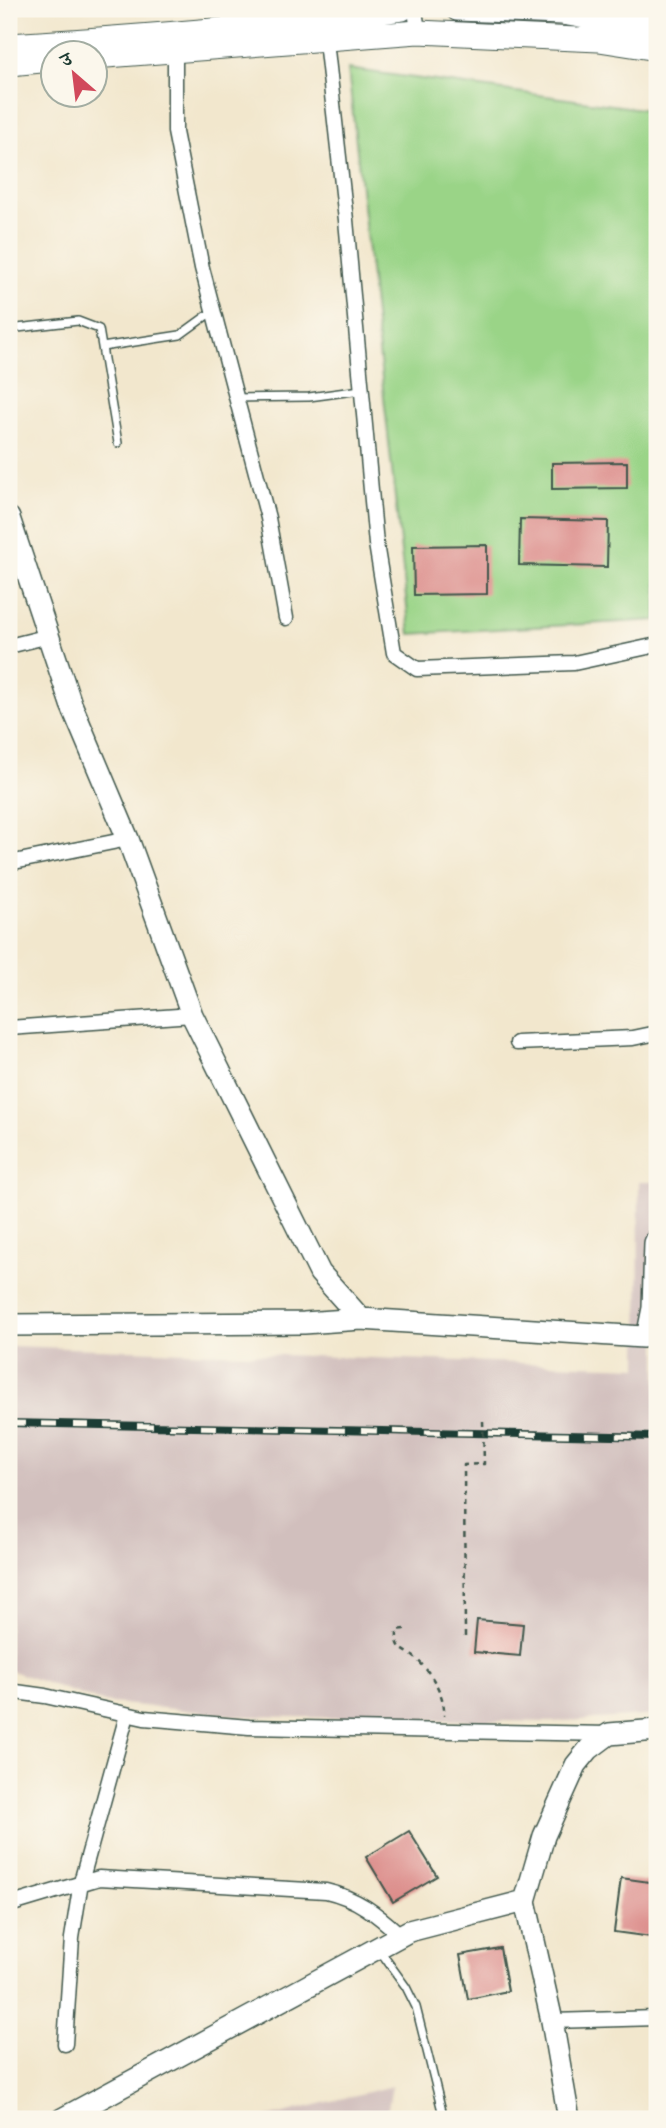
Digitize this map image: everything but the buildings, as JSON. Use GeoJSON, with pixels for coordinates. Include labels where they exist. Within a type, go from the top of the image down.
{"type":"FeatureCollection","features":[{"type":"Feature","properties":{"kind":"main road"},"geometry":{"type":"LineString","coordinates":[[108,56],[175,52],[324,30],[402,9]]}},
{"type":"Feature","properties":{"kind":"main road"},"geometry":{"type":"LineString","coordinates":[[457,9],[562,13],[657,49]]}},
{"type":"Feature","properties":{"kind":"main road"},"geometry":{"type":"LineString","coordinates":[[9,45],[177,34],[657,27]]}},
{"type":"Feature","properties":{"kind":"main road"},"geometry":{"type":"LineString","coordinates":[[9,64],[38,61]]}},
{"type":"Feature","properties":{"kind":"street"},"geometry":{"type":"LineString","coordinates":[[415,9],[418,32]]}},
{"type":"Feature","properties":{"kind":"street"},"geometry":{"type":"LineString","coordinates":[[324,30],[376,544],[394,653],[417,669],[574,663],[657,645]]}},
{"type":"Feature","properties":{"kind":"street"},"geometry":{"type":"LineString","coordinates":[[175,52],[175,132],[202,268],[268,518],[286,618]]}},
{"type":"Feature","properties":{"kind":"street"},"geometry":{"type":"LineString","coordinates":[[9,518],[71,704],[128,839],[192,1015],[320,1273],[361,1319]]}},
{"type":"Feature","properties":{"kind":"street"},"geometry":{"type":"LineString","coordinates":[[9,646],[48,636]]}},
{"type":"Feature","properties":{"kind":"street"},"geometry":{"type":"LineString","coordinates":[[9,863],[128,839]]}},
{"type":"Feature","properties":{"kind":"street"},"geometry":{"type":"LineString","coordinates":[[9,1028],[192,1015]]}},
{"type":"Feature","properties":{"kind":"street"},"geometry":{"type":"LineString","coordinates":[[517,1043],[633,1038],[657,1033]]}},
{"type":"Feature","properties":{"kind":"street"},"geometry":{"type":"LineString","coordinates":[[9,1325],[304,1323],[361,1319],[645,1336],[653,1308],[657,1239]]}},
{"type":"Feature","properties":{"kind":"street"},"geometry":{"type":"LineString","coordinates":[[9,1691],[45,1696],[127,1715],[249,1727],[609,1734],[657,1730]]}},
{"type":"Feature","properties":{"kind":"street"},"geometry":{"type":"LineString","coordinates":[[65,2044],[72,1938],[81,1882],[127,1715]]}},
{"type":"Feature","properties":{"kind":"street"},"geometry":{"type":"LineString","coordinates":[[569,2119],[552,2021],[524,1901],[544,1836],[576,1765],[589,1749],[609,1734]]}},
{"type":"Feature","properties":{"kind":"street"},"geometry":{"type":"LineString","coordinates":[[9,1905],[99,1878],[326,1891],[342,1895],[373,1910],[400,1936]]}},
{"type":"Feature","properties":{"kind":"street"},"geometry":{"type":"LineString","coordinates":[[62,2119],[409,1931],[524,1901]]}},
{"type":"Feature","properties":{"kind":"street"},"geometry":{"type":"LineString","coordinates":[[552,2021],[657,2018]]}},
{"type":"Feature","properties":{"kind":"lane"},"geometry":{"type":"LineString","coordinates":[[102,347],[180,335],[213,312]]}},
{"type":"Feature","properties":{"kind":"lane"},"geometry":{"type":"LineString","coordinates":[[9,328],[78,321],[99,329],[118,443]]}},
{"type":"Feature","properties":{"kind":"lane"},"geometry":{"type":"LineString","coordinates":[[236,398],[309,397],[361,390]]}},
{"type":"Feature","properties":{"kind":"lane"},"geometry":{"type":"LineString","coordinates":[[378,1948],[406,1987],[415,2007],[444,2119]]}},
{"type":"Feature","properties":{"kind":"path"},"geometry":{"type":"LineString","coordinates":[[465,1637],[464,1465],[484,1464],[484,1420]]}},
{"type":"Feature","properties":{"kind":"path"},"geometry":{"type":"LineString","coordinates":[[405,1629],[397,1630],[398,1643],[400,1648],[415,1657],[445,1703],[443,1730]]}},
{"type":"Feature","properties":{"kind":"shaded area"},"geometry":{"type":"Polygon","coordinates":[[[639,1182],[657,1182],[657,1715],[551,1722],[243,1716],[102,1702],[9,1670],[9,1346],[638,1367],[639,1182]]]}},
{"type":"Feature","properties":{"kind":"shaded area"},"geometry":{"type":"Polygon","coordinates":[[[392,2086],[386,2119],[260,2119],[392,2086]]]}},
{"type":"Feature","properties":{"kind":"green space"},"geometry":{"type":"Polygon","coordinates":[[[348,69],[657,111],[657,620],[410,634],[348,69]]]}},
{"type":"Feature","properties":{"kind":"railway"},"geometry":{"type":"LineString","coordinates":[[9,1423],[657,1437]]}}]}
